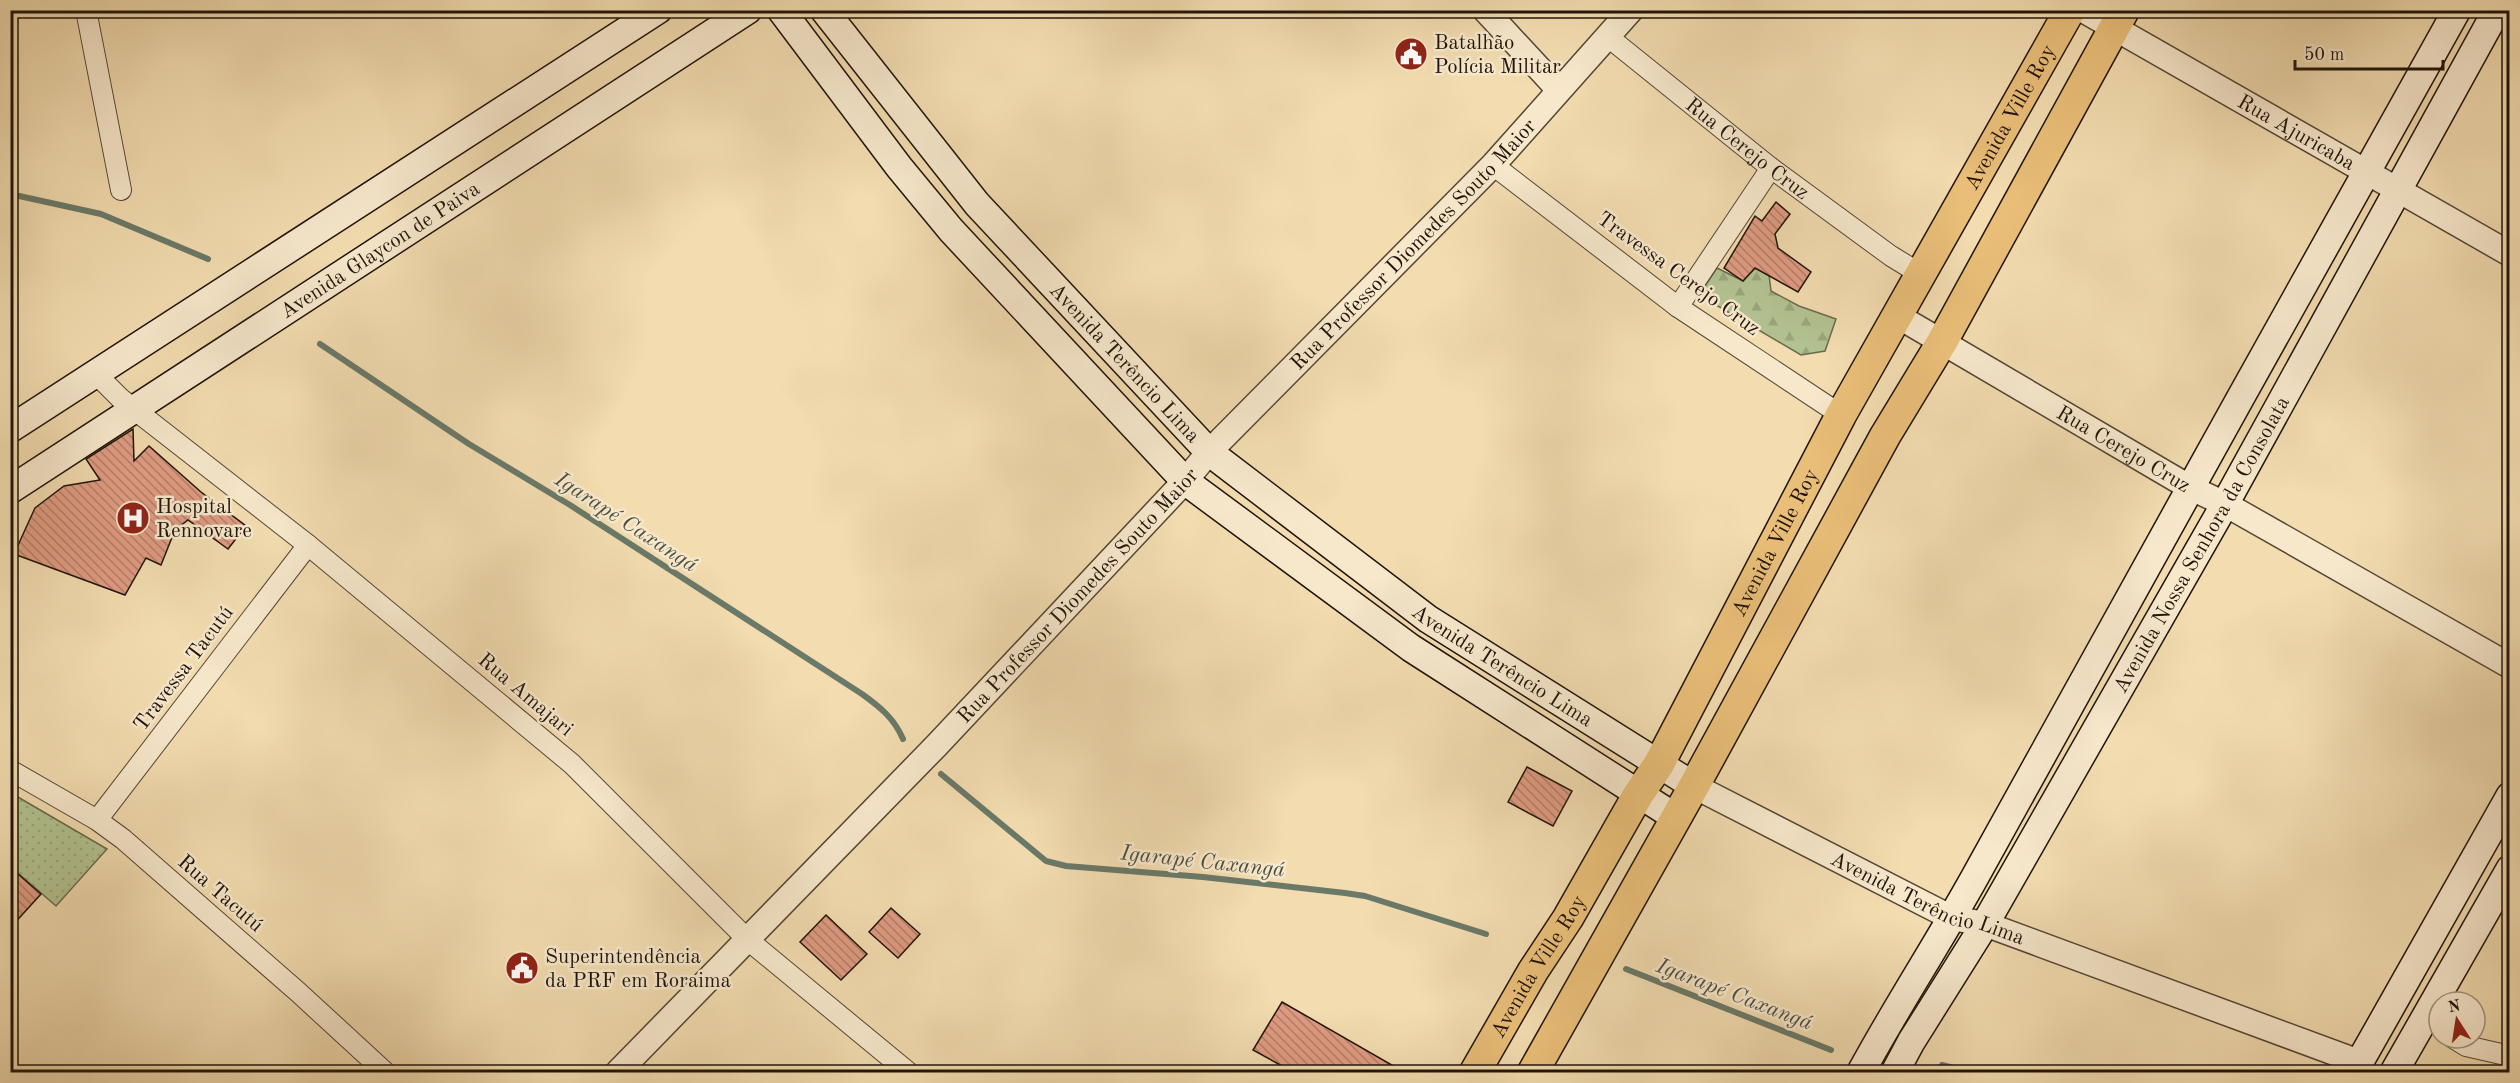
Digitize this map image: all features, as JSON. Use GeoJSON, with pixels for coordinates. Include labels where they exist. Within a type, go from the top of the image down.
{"type":"FeatureCollection","features":[{"type":"Feature","properties":{"kind":"main road"},"geometry":{"type":"LineString","coordinates":[[10,429],[658,10]]}},
{"type":"Feature","properties":{"kind":"main road","name":"Avenida Glaycon de Paiva"},"geometry":{"type":"LineString","coordinates":[[10,490],[748,10]]}},
{"type":"Feature","properties":{"kind":"main road","name":"Avenida Terêncio Lima"},"geometry":{"type":"LineString","coordinates":[[781,10],[899,167],[951,230],[1185,481],[1411,648],[1675,817]]}},
{"type":"Feature","properties":{"kind":"main road","name":"Avenida Terêncio Lima"},"geometry":{"type":"LineString","coordinates":[[824,10],[977,204],[1209,452],[1428,619],[1694,786]]}},
{"type":"Feature","properties":{"kind":"main road","name":"Avenida Ville Roy"},"geometry":{"type":"LineString","coordinates":[[1475,1072],[1533,971],[1568,918],[1638,795],[1659,764],[1841,415],[2070,10]]}},
{"type":"Feature","properties":{"kind":"main road","name":"Avenida Nossa Senhora da Consolata"},"geometry":{"type":"LineString","coordinates":[[1861,1072],[1952,918],[2189,487],[2457,10]]}},
{"type":"Feature","properties":{"kind":"main road","name":"Avenida Nossa Senhora da Consolata"},"geometry":{"type":"LineString","coordinates":[[1895,1072],[1911,1042],[1985,924],[2225,504],[2497,10]]}},
{"type":"Feature","properties":{"kind":"main road","name":"Avenida Ville Roy"},"geometry":{"type":"LineString","coordinates":[[1533,1072],[1694,786],[1885,436],[1942,342],[2119,19]]}},
{"type":"Feature","properties":{"kind":"main road"},"geometry":{"type":"LineString","coordinates":[[899,167],[929,145]]}},
{"type":"Feature","properties":{"kind":"main road"},"geometry":{"type":"LineString","coordinates":[[2357,1067],[2510,796]]}},
{"type":"Feature","properties":{"kind":"main road"},"geometry":{"type":"LineString","coordinates":[[2449,990],[2510,869]]}},
{"type":"Feature","properties":{"kind":"main road"},"geometry":{"type":"LineString","coordinates":[[2394,1072],[2427,1030]]}},
{"type":"Feature","properties":{"kind":"street"},"geometry":{"type":"LineString","coordinates":[[86,10],[121,190]]}},
{"type":"Feature","properties":{"kind":"street"},"geometry":{"type":"LineString","coordinates":[[1485,10],[1559,90]]}},
{"type":"Feature","properties":{"kind":"street","name":"Rua Professor Diomedes Souto Maior"},"geometry":{"type":"LineString","coordinates":[[618,1072],[937,745],[1185,481],[1209,452],[1493,165],[1630,10]]}},
{"type":"Feature","properties":{"kind":"street","name":"Rua Ajuricaba"},"geometry":{"type":"LineString","coordinates":[[2083,10],[2119,19],[2397,190],[2510,254]]}},
{"type":"Feature","properties":{"kind":"street","name":"Rua Cerejo Cruz"},"geometry":{"type":"LineString","coordinates":[[1607,36],[1771,168],[1891,256],[1922,275]]}},
{"type":"Feature","properties":{"kind":"street","name":"Travessa Cerejo Cruz"},"geometry":{"type":"LineString","coordinates":[[1493,165],[1678,307],[1841,415]]}},
{"type":"Feature","properties":{"kind":"street"},"geometry":{"type":"LineString","coordinates":[[1678,307],[1771,168]]}},
{"type":"Feature","properties":{"kind":"street","name":"Rua Cerejo Cruz"},"geometry":{"type":"LineString","coordinates":[[1896,315],[2189,487],[2225,504],[2510,666]]}},
{"type":"Feature","properties":{"kind":"street","name":"Rua Amajari"},"geometry":{"type":"LineString","coordinates":[[95,373],[134,410],[308,545],[572,764],[748,940],[908,1072]]}},
{"type":"Feature","properties":{"kind":"street","name":"Travessa Tacutú"},"geometry":{"type":"LineString","coordinates":[[97,820],[308,545]]}},
{"type":"Feature","properties":{"kind":"street","name":"Rua Tacutú"},"geometry":{"type":"LineString","coordinates":[[10,770],[97,820],[123,839],[290,985],[385,1072]]}},
{"type":"Feature","properties":{"kind":"street","name":"Avenida Terêncio Lima"},"geometry":{"type":"LineString","coordinates":[[1694,786],[1952,918],[1985,924],[2357,1067]]}},
{"type":"Feature","properties":{"kind":"street"},"geometry":{"type":"LineString","coordinates":[[2484,1050],[2510,1056]]}},
{"type":"Feature","properties":{"kind":"green space"},"geometry":{"type":"Polygon","coordinates":[[[1717,268],[1743,281],[1755,268],[1769,275],[1771,291],[1799,306],[1836,319],[1825,351],[1801,355],[1699,295],[1717,268]]]}},
{"type":"Feature","properties":{"kind":"green space"},"geometry":{"type":"Polygon","coordinates":[[[11,793],[107,849],[56,906],[11,867],[11,793]]]}},
{"type":"Feature","properties":{"kind":"building"},"geometry":{"type":"Polygon","coordinates":[[[1776,202],[1790,214],[1775,234],[1778,248],[1811,272],[1798,292],[1755,268],[1743,281],[1724,268],[1755,216],[1762,221],[1776,202]]]}},
{"type":"Feature","properties":{"kind":"building"},"geometry":{"type":"Polygon","coordinates":[[[133,429],[134,461],[149,446],[201,492],[246,526],[228,549],[188,520],[175,530],[161,565],[146,558],[125,595],[14,554],[35,508],[64,486],[100,480],[86,459],[133,429]]]}},
{"type":"Feature","properties":{"kind":"building"},"geometry":{"type":"Polygon","coordinates":[[[1527,767],[1572,791],[1553,826],[1508,802],[1527,767]]]}},
{"type":"Feature","properties":{"kind":"building"},"geometry":{"type":"Polygon","coordinates":[[[10,867],[41,894],[10,928],[10,867]]]}},
{"type":"Feature","properties":{"kind":"building"},"geometry":{"type":"Polygon","coordinates":[[[891,908],[920,934],[898,958],[869,932],[891,908]]]}},
{"type":"Feature","properties":{"kind":"building"},"geometry":{"type":"Polygon","coordinates":[[[826,915],[867,954],[841,980],[800,942],[826,915]]]}},
{"type":"Feature","properties":{"kind":"building"},"geometry":{"type":"Polygon","coordinates":[[[1282,1002],[1404,1072],[1293,1072],[1253,1050],[1282,1002]]]}},
{"type":"Feature","properties":{"kind":"waterway","name":"Igarapé Caxangá"},"geometry":{"type":"LineString","coordinates":[[10,194],[101,214],[208,259]]}},
{"type":"Feature","properties":{"kind":"waterway","name":"Igarapé Caxangá"},"geometry":{"type":"LineString","coordinates":[[320,344],[469,444],[570,505],[862,694],[886,714],[903,739]]}},
{"type":"Feature","properties":{"kind":"waterway","name":"Igarapé Caxangá"},"geometry":{"type":"LineString","coordinates":[[941,774],[1046,861],[1066,866],[1203,877],[1365,896],[1486,934]]}},
{"type":"Feature","properties":{"kind":"waterway","name":"Igarapé Caxangá"},"geometry":{"type":"LineString","coordinates":[[1626,969],[1831,1050]]}},
{"type":"Feature","properties":{"kind":"waterway","name":"Igarapé Caxangá"},"geometry":{"type":"LineString","coordinates":[[1942,1065],[1969,1072]]}},
{"type":"Feature","properties":{"kind":"place","name":"Batalhão Polícia Militar"},"geometry":{"type":"Point","coordinates":[1411,54]}},
{"type":"Feature","properties":{"kind":"place","name":"Hospital Rennovare"},"geometry":{"type":"Point","coordinates":[133,518]}},
{"type":"Feature","properties":{"kind":"place","name":"Superintendência da PRF em Roraima"},"geometry":{"type":"Point","coordinates":[522,968]}}]}
